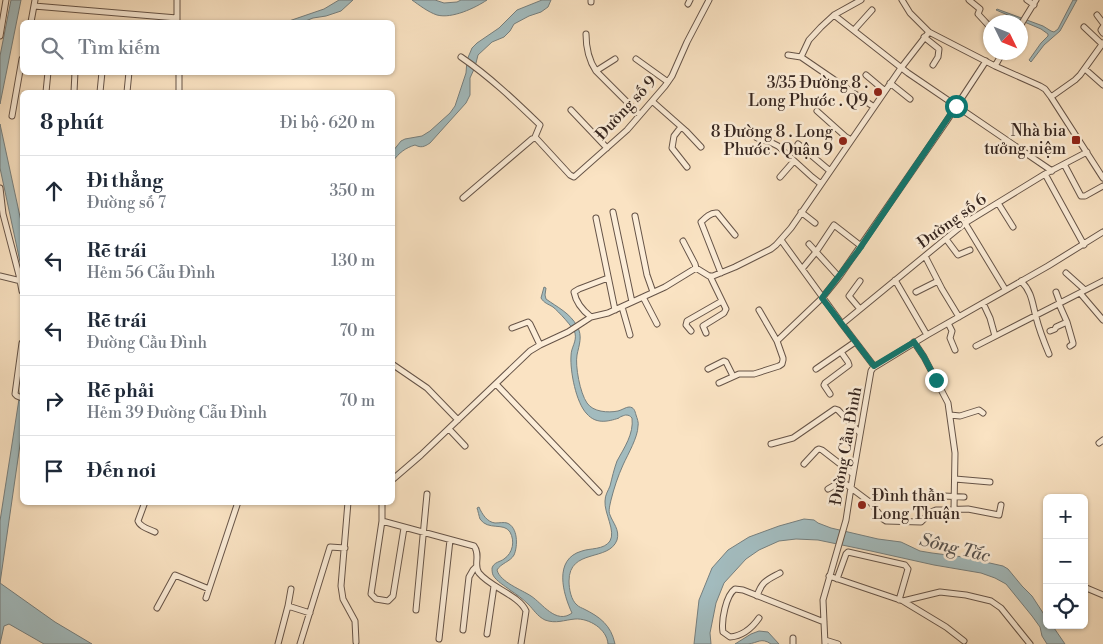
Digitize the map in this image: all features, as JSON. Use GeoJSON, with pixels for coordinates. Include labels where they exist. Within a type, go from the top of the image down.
{"type":"FeatureCollection","features":[{"type":"Feature","properties":{"kind":"street"},"geometry":{"type":"LineString","coordinates":[[0,36],[6,0]]}},
{"type":"Feature","properties":{"kind":"street"},"geometry":{"type":"LineString","coordinates":[[31,20],[35,3],[177,20],[177,0]]}},
{"type":"Feature","properties":{"kind":"street","name":"Đường số 9"},"geometry":{"type":"LineString","coordinates":[[536,138],[574,177],[627,130],[668,82],[686,42],[709,0]]}},
{"type":"Feature","properties":{"kind":"street"},"geometry":{"type":"LineString","coordinates":[[801,57],[809,40],[834,15],[861,0]]}},
{"type":"Feature","properties":{"kind":"street"},"geometry":{"type":"LineString","coordinates":[[902,0],[910,13],[929,32],[1045,89],[1103,178]]}},
{"type":"Feature","properties":{"kind":"street"},"geometry":{"type":"LineString","coordinates":[[969,0],[980,9],[978,14],[983,19]]}},
{"type":"Feature","properties":{"kind":"street"},"geometry":{"type":"LineString","coordinates":[[1027,0],[1035,2],[1027,15]]}},
{"type":"Feature","properties":{"kind":"street"},"geometry":{"type":"LineString","coordinates":[[854,30],[872,10]]}},
{"type":"Feature","properties":{"kind":"street"},"geometry":{"type":"LineString","coordinates":[[834,15],[901,68],[1052,171]]}},
{"type":"Feature","properties":{"kind":"street"},"geometry":{"type":"LineString","coordinates":[[1097,15],[1103,23]]}},
{"type":"Feature","properties":{"kind":"street"},"geometry":{"type":"LineString","coordinates":[[1052,97],[1075,80],[1103,44],[1084,27]]}},
{"type":"Feature","properties":{"kind":"street"},"geometry":{"type":"LineString","coordinates":[[1103,27],[1103,33]]}},
{"type":"Feature","properties":{"kind":"street"},"geometry":{"type":"LineString","coordinates":[[710,276],[771,249],[781,240],[890,83],[929,32]]}},
{"type":"Feature","properties":{"kind":"street"},"geometry":{"type":"LineString","coordinates":[[586,34],[588,55],[592,64],[640,115]]}},
{"type":"Feature","properties":{"kind":"street"},"geometry":{"type":"LineString","coordinates":[[924,38],[938,50],[938,56],[934,65]]}},
{"type":"Feature","properties":{"kind":"street"},"geometry":{"type":"LineString","coordinates":[[788,55],[801,57],[874,107]]}},
{"type":"Feature","properties":{"kind":"street"},"geometry":{"type":"LineString","coordinates":[[463,59],[496,83],[540,126],[536,138],[532,139],[463,198]]}},
{"type":"Feature","properties":{"kind":"street"},"geometry":{"type":"LineString","coordinates":[[636,59],[668,82]]}},
{"type":"Feature","properties":{"kind":"street"},"geometry":{"type":"LineString","coordinates":[[596,70],[616,60]]}},
{"type":"Feature","properties":{"kind":"street"},"geometry":{"type":"LineString","coordinates":[[995,66],[998,60]]}},
{"type":"Feature","properties":{"kind":"street"},"geometry":{"type":"LineString","coordinates":[[777,341],[822,298],[839,277],[986,61]]}},
{"type":"Feature","properties":{"kind":"street"},"geometry":{"type":"LineString","coordinates":[[1084,69],[1103,85]]}},
{"type":"Feature","properties":{"kind":"street"},"geometry":{"type":"LineString","coordinates":[[12,116],[20,70]]}},
{"type":"Feature","properties":{"kind":"street"},"geometry":{"type":"LineString","coordinates":[[46,90],[48,75]]}},
{"type":"Feature","properties":{"kind":"street"},"geometry":{"type":"LineString","coordinates":[[74,90],[75,75]]}},
{"type":"Feature","properties":{"kind":"street"},"geometry":{"type":"LineString","coordinates":[[100,90],[102,75]]}},
{"type":"Feature","properties":{"kind":"street"},"geometry":{"type":"LineString","coordinates":[[127,90],[129,75]]}},
{"type":"Feature","properties":{"kind":"street"},"geometry":{"type":"LineString","coordinates":[[179,75],[179,90]]}},
{"type":"Feature","properties":{"kind":"street"},"geometry":{"type":"LineString","coordinates":[[866,75],[885,91]]}},
{"type":"Feature","properties":{"kind":"street"},"geometry":{"type":"LineString","coordinates":[[890,83],[910,98]]}},
{"type":"Feature","properties":{"kind":"street"},"geometry":{"type":"LineString","coordinates":[[652,102],[701,147]]}},
{"type":"Feature","properties":{"kind":"street"},"geometry":{"type":"LineString","coordinates":[[571,110],[607,148]]}},
{"type":"Feature","properties":{"kind":"street"},"geometry":{"type":"LineString","coordinates":[[817,111],[846,138],[851,140]]}},
{"type":"Feature","properties":{"kind":"street"},"geometry":{"type":"LineString","coordinates":[[681,127],[674,136],[672,148],[687,166]]}},
{"type":"Feature","properties":{"kind":"street"},"geometry":{"type":"LineString","coordinates":[[757,138],[778,146],[821,184]]}},
{"type":"Feature","properties":{"kind":"street"},"geometry":{"type":"LineString","coordinates":[[798,144],[830,171]]}},
{"type":"Feature","properties":{"kind":"street","name":"Đường số 6"},"geometry":{"type":"LineString","coordinates":[[842,324],[965,223],[1045,174],[1087,152]]}},
{"type":"Feature","properties":{"kind":"street"},"geometry":{"type":"LineString","coordinates":[[780,177],[794,161]]}},
{"type":"Feature","properties":{"kind":"street"},"geometry":{"type":"LineString","coordinates":[[1064,164],[1081,196],[1085,196],[1103,186]]}},
{"type":"Feature","properties":{"kind":"street"},"geometry":{"type":"LineString","coordinates":[[1045,174],[1084,245]]}},
{"type":"Feature","properties":{"kind":"street"},"geometry":{"type":"LineString","coordinates":[[0,188],[2,217],[20,281],[0,276]]}},
{"type":"Feature","properties":{"kind":"street"},"geometry":{"type":"LineString","coordinates":[[998,203],[1013,227]]}},
{"type":"Feature","properties":{"kind":"street"},"geometry":{"type":"LineString","coordinates":[[613,212],[632,302]]}},
{"type":"Feature","properties":{"kind":"street"},"geometry":{"type":"LineString","coordinates":[[721,272],[701,222],[715,212],[735,235]]}},
{"type":"Feature","properties":{"kind":"street"},"geometry":{"type":"LineString","coordinates":[[801,212],[815,223]]}},
{"type":"Feature","properties":{"kind":"street"},"geometry":{"type":"LineString","coordinates":[[635,216],[648,275],[654,292]]}},
{"type":"Feature","properties":{"kind":"street"},"geometry":{"type":"LineString","coordinates":[[596,218],[615,310]]}},
{"type":"Feature","properties":{"kind":"street"},"geometry":{"type":"LineString","coordinates":[[965,223],[1005,290]]}},
{"type":"Feature","properties":{"kind":"street"},"geometry":{"type":"LineString","coordinates":[[802,269],[834,225],[861,246]]}},
{"type":"Feature","properties":{"kind":"street","name":"Đường Cầu Đình"},"geometry":{"type":"LineString","coordinates":[[825,642],[823,600],[846,520],[871,371],[874,366],[1084,245],[1103,232]]}},
{"type":"Feature","properties":{"kind":"street"},"geometry":{"type":"LineString","coordinates":[[946,239],[958,255],[970,250]]}},
{"type":"Feature","properties":{"kind":"street"},"geometry":{"type":"LineString","coordinates":[[683,240],[696,268],[710,276],[726,310],[726,312],[704,324],[703,328],[706,333]]}},
{"type":"Feature","properties":{"kind":"street"},"geometry":{"type":"LineString","coordinates":[[781,240],[874,366]]}},
{"type":"Feature","properties":{"kind":"street"},"geometry":{"type":"LineString","coordinates":[[809,244],[839,277]]}},
{"type":"Feature","properties":{"kind":"street"},"geometry":{"type":"LineString","coordinates":[[925,256],[958,316]]}},
{"type":"Feature","properties":{"kind":"street"},"geometry":{"type":"LineString","coordinates":[[395,477],[449,429],[530,351],[568,332],[589,318],[615,310],[665,288],[696,268]]}},
{"type":"Feature","properties":{"kind":"street"},"geometry":{"type":"LineString","coordinates":[[1066,273],[1083,292],[1103,320]]}},
{"type":"Feature","properties":{"kind":"street"},"geometry":{"type":"LineString","coordinates":[[589,318],[577,302],[574,292],[608,278]]}},
{"type":"Feature","properties":{"kind":"street"},"geometry":{"type":"LineString","coordinates":[[895,280],[927,335]]}},
{"type":"Feature","properties":{"kind":"street"},"geometry":{"type":"LineString","coordinates":[[860,281],[849,296],[860,309]]}},
{"type":"Feature","properties":{"kind":"street"},"geometry":{"type":"LineString","coordinates":[[916,292],[938,281]]}},
{"type":"Feature","properties":{"kind":"street"},"geometry":{"type":"LineString","coordinates":[[1021,281],[1028,288],[1034,304],[1035,316],[1048,354]]}},
{"type":"Feature","properties":{"kind":"street"},"geometry":{"type":"LineString","coordinates":[[976,346],[1103,281]]}},
{"type":"Feature","properties":{"kind":"street"},"geometry":{"type":"LineString","coordinates":[[1056,292],[1073,343],[1070,346]]}},
{"type":"Feature","properties":{"kind":"street"},"geometry":{"type":"LineString","coordinates":[[643,297],[658,324]]}},
{"type":"Feature","properties":{"kind":"street"},"geometry":{"type":"LineString","coordinates":[[690,331],[686,325],[687,321],[722,301]]}},
{"type":"Feature","properties":{"kind":"street"},"geometry":{"type":"LineString","coordinates":[[983,303],[995,336]]}},
{"type":"Feature","properties":{"kind":"street"},"geometry":{"type":"LineString","coordinates":[[622,306],[630,335]]}},
{"type":"Feature","properties":{"kind":"street"},"geometry":{"type":"LineString","coordinates":[[719,383],[741,373],[754,374],[779,366],[783,360],[777,341],[759,310]]}},
{"type":"Feature","properties":{"kind":"street"},"geometry":{"type":"LineString","coordinates":[[512,328],[528,322],[540,345]]}},
{"type":"Feature","properties":{"kind":"street"},"geometry":{"type":"LineString","coordinates":[[1050,331],[1067,322]]}},
{"type":"Feature","properties":{"kind":"street"},"geometry":{"type":"LineString","coordinates":[[948,323],[952,331],[950,338],[955,350]]}},
{"type":"Feature","properties":{"kind":"street"},"geometry":{"type":"LineString","coordinates":[[816,369],[855,342]]}},
{"type":"Feature","properties":{"kind":"street"},"geometry":{"type":"LineString","coordinates":[[914,342],[948,403],[955,449],[954,509]]}},
{"type":"Feature","properties":{"kind":"street"},"geometry":{"type":"LineString","coordinates":[[830,394],[824,385],[825,383],[849,365],[841,352]]}},
{"type":"Feature","properties":{"kind":"street"},"geometry":{"type":"LineString","coordinates":[[20,360],[16,394],[20,396]]}},
{"type":"Feature","properties":{"kind":"street"},"geometry":{"type":"LineString","coordinates":[[708,369],[724,361],[733,376]]}},
{"type":"Feature","properties":{"kind":"street"},"geometry":{"type":"LineString","coordinates":[[395,366],[427,388],[458,420]]}},
{"type":"Feature","properties":{"kind":"street"},"geometry":{"type":"LineString","coordinates":[[496,384],[599,492]]}},
{"type":"Feature","properties":{"kind":"street"},"geometry":{"type":"LineString","coordinates":[[771,444],[793,438],[834,408],[860,433]]}},
{"type":"Feature","properties":{"kind":"street"},"geometry":{"type":"LineString","coordinates":[[950,415],[960,416],[979,410],[983,413]]}},
{"type":"Feature","properties":{"kind":"street"},"geometry":{"type":"LineString","coordinates":[[449,429],[465,446]]}},
{"type":"Feature","properties":{"kind":"street"},"geometry":{"type":"LineString","coordinates":[[804,464],[819,449],[853,474]]}},
{"type":"Feature","properties":{"kind":"street"},"geometry":{"type":"LineString","coordinates":[[955,479],[990,482]]}},
{"type":"Feature","properties":{"kind":"street"},"geometry":{"type":"LineString","coordinates":[[828,489],[842,482],[851,487],[871,503],[887,522],[922,522],[936,510],[968,509],[998,515],[1001,505]]}},
{"type":"Feature","properties":{"kind":"street"},"geometry":{"type":"LineString","coordinates":[[416,610],[426,494]]}},
{"type":"Feature","properties":{"kind":"street"},"geometry":{"type":"LineString","coordinates":[[929,496],[938,498],[944,496],[964,497]]}},
{"type":"Feature","properties":{"kind":"street"},"geometry":{"type":"LineString","coordinates":[[144,505],[138,523],[155,532]]}},
{"type":"Feature","properties":{"kind":"street"},"geometry":{"type":"LineString","coordinates":[[206,598],[237,505]]}},
{"type":"Feature","properties":{"kind":"street"},"geometry":{"type":"LineString","coordinates":[[348,505],[341,586],[343,599],[355,621],[356,642]]}},
{"type":"Feature","properties":{"kind":"street"},"geometry":{"type":"LineString","coordinates":[[382,505],[382,521],[371,594],[376,599],[388,600],[393,596],[404,528]]}},
{"type":"Feature","properties":{"kind":"street"},"geometry":{"type":"LineString","coordinates":[[382,521],[474,546],[478,552],[476,567],[472,570],[469,577],[463,630]]}},
{"type":"Feature","properties":{"kind":"street"},"geometry":{"type":"LineString","coordinates":[[439,639],[450,540]]}},
{"type":"Feature","properties":{"kind":"street"},"geometry":{"type":"LineString","coordinates":[[300,644],[330,547],[345,548]]}},
{"type":"Feature","properties":{"kind":"street"},"geometry":{"type":"LineString","coordinates":[[837,579],[848,552],[905,565],[908,570],[901,600]]}},
{"type":"Feature","properties":{"kind":"street"},"geometry":{"type":"LineString","coordinates":[[476,567],[494,586],[525,608],[521,644]]}},
{"type":"Feature","properties":{"kind":"street"},"geometry":{"type":"LineString","coordinates":[[757,596],[764,582],[780,574]]}},
{"type":"Feature","properties":{"kind":"street"},"geometry":{"type":"LineString","coordinates":[[157,608],[175,575],[209,589]]}},
{"type":"Feature","properties":{"kind":"street"},"geometry":{"type":"LineString","coordinates":[[829,576],[901,600],[946,627],[964,641]]}},
{"type":"Feature","properties":{"kind":"street"},"geometry":{"type":"LineString","coordinates":[[487,634],[494,586]]}},
{"type":"Feature","properties":{"kind":"street"},"geometry":{"type":"LineString","coordinates":[[278,644],[288,606],[290,589]]}},
{"type":"Feature","properties":{"kind":"street"},"geometry":{"type":"LineString","coordinates":[[759,618],[744,633],[735,637],[730,637],[723,632],[726,606],[733,589],[743,590],[824,622]]}},
{"type":"Feature","properties":{"kind":"street"},"geometry":{"type":"LineString","coordinates":[[1088,589],[1103,595]]}},
{"type":"Feature","properties":{"kind":"street"},"geometry":{"type":"LineString","coordinates":[[901,600],[940,592],[966,595],[994,602],[1030,644]]}},
{"type":"Feature","properties":{"kind":"street"},"geometry":{"type":"LineString","coordinates":[[288,606],[310,614]]}},
{"type":"Feature","properties":{"kind":"street"},"geometry":{"type":"LineString","coordinates":[[825,642],[838,644]]}},
{"type":"Feature","properties":{"kind":"water"},"geometry":{"type":"Polygon","coordinates":[[[11,0],[21,0],[0,104],[0,56],[11,0]]]}},
{"type":"Feature","properties":{"kind":"water"},"geometry":{"type":"Polygon","coordinates":[[[339,0],[353,0],[341,11],[326,16],[308,20],[292,20],[324,9],[339,0]]]}},
{"type":"Feature","properties":{"kind":"water"},"geometry":{"type":"Polygon","coordinates":[[[412,0],[435,0],[444,3],[461,0],[487,0],[463,12],[443,16],[430,12],[412,0]]]}},
{"type":"Feature","properties":{"kind":"water"},"geometry":{"type":"Polygon","coordinates":[[[542,0],[551,0],[548,7],[514,24],[504,37],[492,42],[478,55],[470,78],[470,95],[466,103],[430,143],[422,147],[415,145],[408,148],[395,159],[395,148],[401,141],[422,136],[450,113],[455,106],[472,48],[499,28],[517,10],[542,0]]]}},
{"type":"Feature","properties":{"kind":"water"},"geometry":{"type":"Polygon","coordinates":[[[1073,0],[1077,0],[1060,31],[1044,45],[1031,62],[1029,60],[1048,34],[1028,24],[1028,20],[1054,32],[1058,29],[1073,0]]]}},
{"type":"Feature","properties":{"kind":"water"},"geometry":{"type":"Polygon","coordinates":[[[997,9],[1013,15],[1008,15],[997,9]]]}},
{"type":"Feature","properties":{"kind":"water"},"geometry":{"type":"Polygon","coordinates":[[[0,124],[20,217],[20,262],[0,168],[0,124]]]}},
{"type":"Feature","properties":{"kind":"water"},"geometry":{"type":"Polygon","coordinates":[[[544,287],[546,288],[546,299],[567,314],[579,330],[577,372],[582,393],[587,403],[597,410],[605,412],[618,411],[628,407],[632,408],[635,411],[638,422],[638,430],[613,491],[609,510],[618,533],[617,540],[613,547],[606,551],[582,559],[575,564],[569,581],[569,587],[575,603],[604,622],[611,632],[615,644],[608,644],[601,629],[586,620],[575,619],[553,622],[545,620],[524,600],[496,579],[492,568],[494,564],[509,554],[512,547],[512,535],[504,527],[483,523],[477,508],[479,507],[483,515],[490,521],[511,525],[515,533],[516,547],[514,555],[497,570],[502,578],[531,596],[555,615],[566,616],[572,613],[564,587],[564,569],[567,561],[573,555],[604,546],[610,541],[612,532],[605,499],[617,461],[630,435],[632,418],[626,415],[610,420],[598,421],[590,417],[583,409],[574,387],[571,362],[575,333],[558,312],[541,298],[544,287]]]}},
{"type":"Feature","properties":{"kind":"water"},"geometry":{"type":"Polygon","coordinates":[[[20,393],[20,445],[0,583],[0,521],[20,393]]]}},
{"type":"Feature","properties":{"kind":"water"},"geometry":{"type":"Polygon","coordinates":[[[804,519],[814,520],[831,528],[878,539],[901,542],[920,551],[963,557],[1003,566],[1008,569],[1032,596],[1043,613],[1043,629],[1055,629],[1065,644],[1047,644],[1042,636],[1040,627],[1032,616],[1006,584],[995,578],[981,573],[818,540],[796,539],[779,541],[759,550],[746,559],[724,583],[716,603],[710,633],[711,644],[694,644],[699,600],[712,568],[728,550],[749,537],[804,519]]]}},
{"type":"Feature","properties":{"kind":"water"},"geometry":{"type":"Polygon","coordinates":[[[0,583],[55,622],[92,644],[44,644],[9,624],[4,626],[0,644],[0,583]]]}},
{"type":"Feature","properties":{"kind":"water"},"geometry":{"type":"Polygon","coordinates":[[[759,631],[768,632],[779,644],[762,641],[735,644],[751,634],[759,631]]]}},
{"type":"Feature","properties":{"kind":"place","name":"3/35 Đường 8 . Long Phước . Q9"},"geometry":{"type":"Point","coordinates":[878,92]}},
{"type":"Feature","properties":{"kind":"place","name":"Nhà bia tưởng niệm"},"geometry":{"type":"Point","coordinates":[1076,140]}},
{"type":"Feature","properties":{"kind":"place","name":"8 Đường 8 . Long Phước . Quận 9"},"geometry":{"type":"Point","coordinates":[843,141]}},
{"type":"Feature","properties":{"kind":"place","name":"Đình thần Long Thuận"},"geometry":{"type":"Point","coordinates":[862,505]}},
{"type":"Feature","properties":{"kind":"route"},"geometry":{"type":"LineString","coordinates":[[936,380],[914,342],[874,366],[822,298],[858,251],[956,106]]}},
{"type":"Feature","properties":{"kind":"water label","name":"Sông Tắc"},"geometry":{"type":"Point","coordinates":[955,548]}}]}
